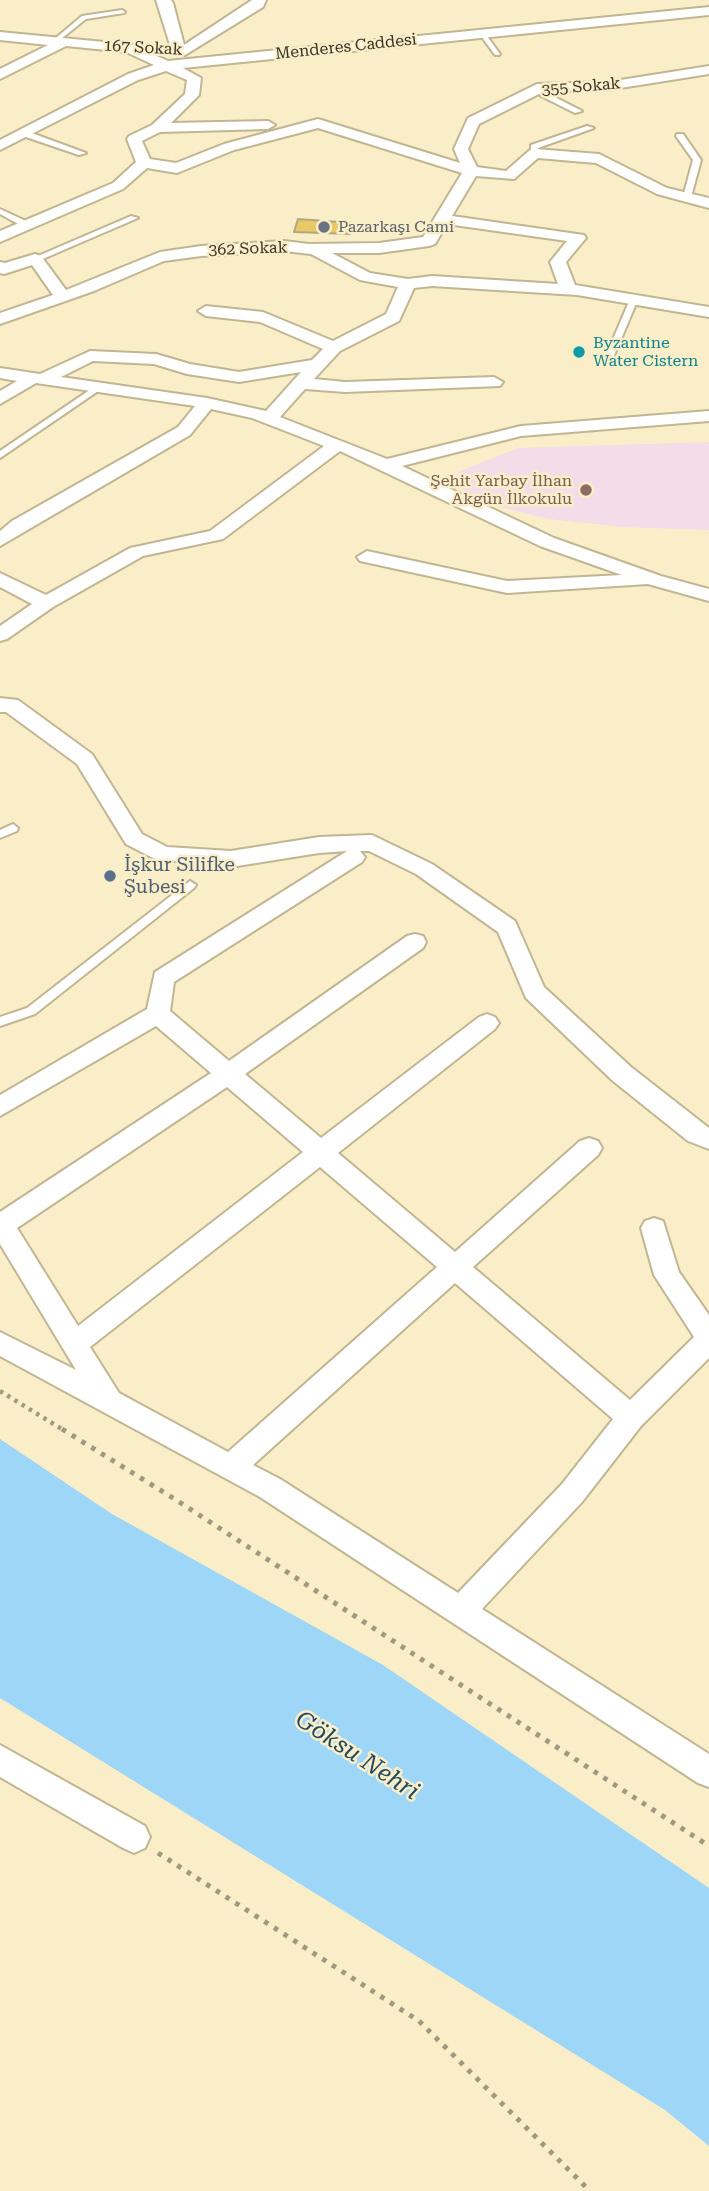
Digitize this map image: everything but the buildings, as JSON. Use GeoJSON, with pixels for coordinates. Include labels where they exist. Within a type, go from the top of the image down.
{"type":"FeatureCollection","features":[{"type":"Feature","properties":{"kind":"street"},"geometry":{"type":"LineString","coordinates":[[163,0],[182,51],[258,4],[259,0]]}},
{"type":"Feature","properties":{"kind":"street"},"geometry":{"type":"LineString","coordinates":[[650,3],[664,15]]}},
{"type":"Feature","properties":{"kind":"street","name":"Menderes Caddesi"},"geometry":{"type":"LineString","coordinates":[[0,146],[133,77],[169,65],[709,10]]}},
{"type":"Feature","properties":{"kind":"street","name":"167 Sokak"},"geometry":{"type":"LineString","coordinates":[[0,36],[130,49],[286,53]]}},
{"type":"Feature","properties":{"kind":"street"},"geometry":{"type":"LineString","coordinates":[[0,75],[58,42]]}},
{"type":"Feature","properties":{"kind":"street"},"geometry":{"type":"LineString","coordinates":[[130,49],[194,78],[191,95],[157,128],[134,139],[144,163]]}},
{"type":"Feature","properties":{"kind":"street","name":"355 Sokak"},"geometry":{"type":"LineString","coordinates":[[471,171],[461,149],[473,121],[542,88],[608,86],[708,71]]}},
{"type":"Feature","properties":{"kind":"street"},"geometry":{"type":"LineString","coordinates":[[157,128],[317,123],[471,171],[509,176],[535,153],[600,159],[662,191],[709,202]]}},
{"type":"Feature","properties":{"kind":"street"},"geometry":{"type":"LineString","coordinates":[[144,163],[177,168],[229,147],[317,123]]}},
{"type":"Feature","properties":{"kind":"street"},"geometry":{"type":"LineString","coordinates":[[0,237],[25,223],[118,186],[144,163]]}},
{"type":"Feature","properties":{"kind":"street"},"geometry":{"type":"LineString","coordinates":[[300,248],[379,248],[429,241],[471,171]]}},
{"type":"Feature","properties":{"kind":"street"},"geometry":{"type":"LineString","coordinates":[[442,219],[578,238],[558,261],[568,289]]}},
{"type":"Feature","properties":{"kind":"street","name":"362 Sokak"},"geometry":{"type":"LineString","coordinates":[[0,318],[63,297],[160,257],[214,250],[284,246],[315,250],[366,277],[408,284],[432,281],[568,289],[709,312]]}},
{"type":"Feature","properties":{"kind":"street"},"geometry":{"type":"LineString","coordinates":[[0,267],[4,269],[35,259],[63,297]]}},
{"type":"Feature","properties":{"kind":"street"},"geometry":{"type":"LineString","coordinates":[[269,418],[334,347],[393,317],[408,284]]}},
{"type":"Feature","properties":{"kind":"street"},"geometry":{"type":"LineString","coordinates":[[206,311],[262,317],[334,347]]}},
{"type":"Feature","properties":{"kind":"street"},"geometry":{"type":"LineString","coordinates":[[0,399],[39,378],[90,356],[156,359],[187,369],[239,377],[316,365]]}},
{"type":"Feature","properties":{"kind":"street"},"geometry":{"type":"LineString","coordinates":[[0,373],[207,403],[269,418],[338,444],[547,542],[654,580],[709,594]]}},
{"type":"Feature","properties":{"kind":"street"},"geometry":{"type":"LineString","coordinates":[[301,383],[345,387],[494,382]]}},
{"type":"Feature","properties":{"kind":"street"},"geometry":{"type":"LineString","coordinates":[[0,540],[19,525],[184,431],[207,403]]}},
{"type":"Feature","properties":{"kind":"street"},"geometry":{"type":"LineString","coordinates":[[385,465],[521,432],[709,416]]}},
{"type":"Feature","properties":{"kind":"street"},"geometry":{"type":"LineString","coordinates":[[0,635],[46,603],[137,552],[216,535],[338,444]]}},
{"type":"Feature","properties":{"kind":"street"},"geometry":{"type":"LineString","coordinates":[[366,557],[507,587],[654,580]]}},
{"type":"Feature","properties":{"kind":"street"},"geometry":{"type":"LineString","coordinates":[[0,579],[46,603]]}},
{"type":"Feature","properties":{"kind":"street"},"geometry":{"type":"LineString","coordinates":[[0,705],[11,705],[85,759],[134,839],[163,854],[231,859],[319,845],[372,843],[424,869],[507,928],[534,992],[622,1074],[697,1134],[709,1139]]}},
{"type":"Feature","properties":{"kind":"street"},"geometry":{"type":"LineString","coordinates":[[158,1014],[163,978],[354,857]]}},
{"type":"Feature","properties":{"kind":"street"},"geometry":{"type":"LineString","coordinates":[[109,1402],[1,1224],[228,1074],[415,942]]}},
{"type":"Feature","properties":{"kind":"street"},"geometry":{"type":"LineString","coordinates":[[158,1014],[631,1417]]}},
{"type":"Feature","properties":{"kind":"street"},"geometry":{"type":"LineString","coordinates":[[0,1107],[158,1014]]}},
{"type":"Feature","properties":{"kind":"street"},"geometry":{"type":"LineString","coordinates":[[74,1344],[487,1023]]}},
{"type":"Feature","properties":{"kind":"street"},"geometry":{"type":"LineString","coordinates":[[231,1467],[589,1148]]}},
{"type":"Feature","properties":{"kind":"street"},"geometry":{"type":"LineString","coordinates":[[460,1611],[572,1493],[631,1417],[709,1338],[667,1275],[654,1228]]}},
{"type":"Feature","properties":{"kind":"street"},"geometry":{"type":"LineString","coordinates":[[0,1343],[270,1488],[709,1772]]}},
{"type":"Feature","properties":{"kind":"street"},"geometry":{"type":"LineString","coordinates":[[0,1760],[134,1837]]}},
{"type":"Feature","properties":{"kind":"lane"},"geometry":{"type":"LineString","coordinates":[[58,42],[84,17],[122,12]]}},
{"type":"Feature","properties":{"kind":"lane"},"geometry":{"type":"LineString","coordinates":[[482,33],[497,54]]}},
{"type":"Feature","properties":{"kind":"lane"},"geometry":{"type":"LineString","coordinates":[[542,88],[544,94],[579,111]]}},
{"type":"Feature","properties":{"kind":"lane"},"geometry":{"type":"LineString","coordinates":[[535,153],[534,147],[590,128]]}},
{"type":"Feature","properties":{"kind":"lane"},"geometry":{"type":"LineString","coordinates":[[23,133],[82,153]]}},
{"type":"Feature","properties":{"kind":"lane"},"geometry":{"type":"LineString","coordinates":[[680,136],[697,160],[687,197]]}},
{"type":"Feature","properties":{"kind":"lane"},"geometry":{"type":"LineString","coordinates":[[0,211],[25,223]]}},
{"type":"Feature","properties":{"kind":"lane"},"geometry":{"type":"LineString","coordinates":[[35,259],[134,218]]}},
{"type":"Feature","properties":{"kind":"lane"},"geometry":{"type":"LineString","coordinates":[[609,358],[634,299]]}},
{"type":"Feature","properties":{"kind":"lane"},"geometry":{"type":"LineString","coordinates":[[0,455],[100,387]]}},
{"type":"Feature","properties":{"kind":"lane"},"geometry":{"type":"LineString","coordinates":[[0,834],[13,828]]}},
{"type":"Feature","properties":{"kind":"lane"},"geometry":{"type":"LineString","coordinates":[[0,1022],[31,1011],[190,885]]}},
{"type":"Feature","properties":{"kind":"path"},"geometry":{"type":"LineString","coordinates":[[0,1391],[184,1506],[709,1846]]}},
{"type":"Feature","properties":{"kind":"path"},"geometry":{"type":"LineString","coordinates":[[134,1837],[419,2021],[590,2191]]}},
{"type":"Feature","properties":{"kind":"shaded area","name":"Şehit Yarbay İlhan Akgün İlkokulu"},"geometry":{"type":"Polygon","coordinates":[[[709,442],[709,530],[621,527],[549,519],[507,509],[451,485],[460,471],[518,448],[709,442]]]}},
{"type":"Feature","properties":{"kind":"water","name":"Göksu Nehri"},"geometry":{"type":"Polygon","coordinates":[[[0,1439],[112,1514],[383,1665],[709,1888],[709,2146],[665,2110],[0,1698],[0,1439]]]}},
{"type":"Feature","properties":{"kind":"place","name":"Pazarkaşı Cami"},"geometry":{"type":"Point","coordinates":[324,227]}},
{"type":"Feature","properties":{"kind":"place","name":"Byzantine Water Cistern"},"geometry":{"type":"Point","coordinates":[579,352]}},
{"type":"Feature","properties":{"kind":"place","name":"Şehit Yarbay İlhan Akgün İlkokulu"},"geometry":{"type":"Point","coordinates":[586,490]}},
{"type":"Feature","properties":{"kind":"place","name":"İşkur Silifke Şubesi"},"geometry":{"type":"Point","coordinates":[110,876]}}]}
